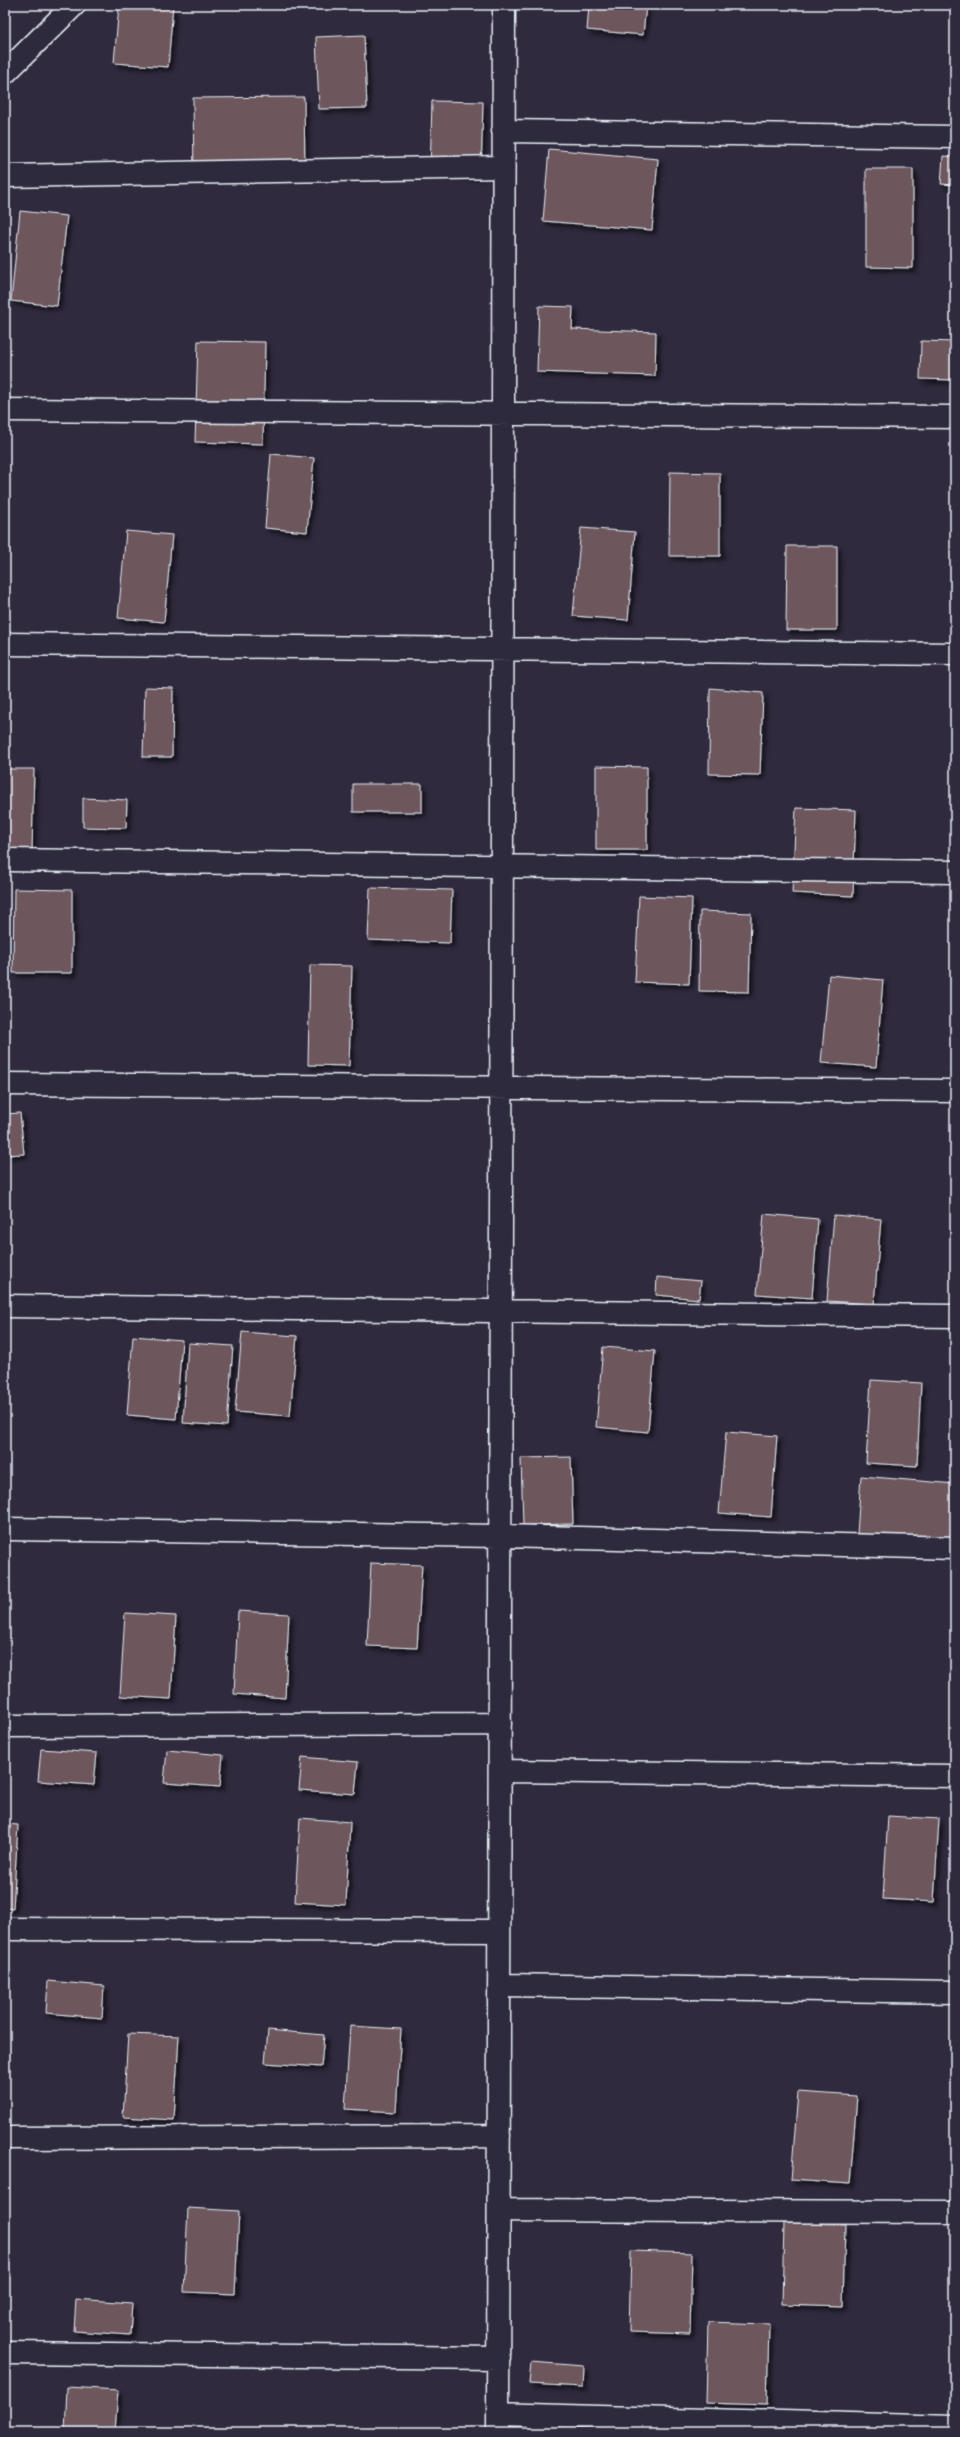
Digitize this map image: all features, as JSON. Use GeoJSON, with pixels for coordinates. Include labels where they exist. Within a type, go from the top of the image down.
{"type":"FeatureCollection","features":[{"type":"Feature","properties":{"kind":"street"},"geometry":{"type":"LineString","coordinates":[[5,73],[74,5]]}},
{"type":"Feature","properties":{"kind":"street"},"geometry":{"type":"LineString","coordinates":[[504,5],[498,2423],[955,2427]]}},
{"type":"Feature","properties":{"kind":"street"},"geometry":{"type":"LineString","coordinates":[[503,132],[955,137]]}},
{"type":"Feature","properties":{"kind":"street"},"geometry":{"type":"LineString","coordinates":[[5,176],[503,167]]}},
{"type":"Feature","properties":{"kind":"street"},"geometry":{"type":"LineString","coordinates":[[5,410],[955,417]]}},
{"type":"Feature","properties":{"kind":"street"},"geometry":{"type":"LineString","coordinates":[[5,644],[955,654]]}},
{"type":"Feature","properties":{"kind":"street"},"geometry":{"type":"LineString","coordinates":[[5,860],[955,872]]}},
{"type":"Feature","properties":{"kind":"street"},"geometry":{"type":"LineString","coordinates":[[5,1084],[955,1091]]}},
{"type":"Feature","properties":{"kind":"street"},"geometry":{"type":"LineString","coordinates":[[5,1306],[955,1316]]}},
{"type":"Feature","properties":{"kind":"street"},"geometry":{"type":"LineString","coordinates":[[5,1529],[500,1536],[955,1548]]}},
{"type":"Feature","properties":{"kind":"street"},"geometry":{"type":"LineString","coordinates":[[5,1726],[500,1724]]}},
{"type":"Feature","properties":{"kind":"street"},"geometry":{"type":"LineString","coordinates":[[500,1770],[955,1776]]}},
{"type":"Feature","properties":{"kind":"street"},"geometry":{"type":"LineString","coordinates":[[5,1929],[499,1931]]}},
{"type":"Feature","properties":{"kind":"street"},"geometry":{"type":"LineString","coordinates":[[499,1985],[955,1992]]}},
{"type":"Feature","properties":{"kind":"street"},"geometry":{"type":"LineString","coordinates":[[5,2138],[499,2136]]}},
{"type":"Feature","properties":{"kind":"street"},"geometry":{"type":"LineString","coordinates":[[499,2210],[955,2212]]}},
{"type":"Feature","properties":{"kind":"street"},"geometry":{"type":"LineString","coordinates":[[5,2353],[499,2358]]}},
{"type":"Feature","properties":{"kind":"building"},"geometry":{"type":"Polygon","coordinates":[[[119,5],[173,5],[168,67],[114,63],[119,5]]]}},
{"type":"Feature","properties":{"kind":"building"},"geometry":{"type":"Polygon","coordinates":[[[589,5],[646,5],[643,35],[587,30],[589,5]]]}},
{"type":"Feature","properties":{"kind":"building"},"geometry":{"type":"Polygon","coordinates":[[[364,35],[367,108],[319,109],[316,37],[364,35]]]}},
{"type":"Feature","properties":{"kind":"building"},"geometry":{"type":"Polygon","coordinates":[[[304,97],[305,174],[194,175],[193,98],[304,97]]]}},
{"type":"Feature","properties":{"kind":"building"},"geometry":{"type":"Polygon","coordinates":[[[432,101],[483,102],[481,176],[430,174],[432,101]]]}},
{"type":"Feature","properties":{"kind":"building"},"geometry":{"type":"Polygon","coordinates":[[[549,149],[658,159],[652,230],[543,221],[549,149]]]}},
{"type":"Feature","properties":{"kind":"building"},"geometry":{"type":"Polygon","coordinates":[[[943,156],[955,157],[955,185],[941,184],[943,156]]]}},
{"type":"Feature","properties":{"kind":"building"},"geometry":{"type":"Polygon","coordinates":[[[866,169],[913,169],[913,268],[866,267],[866,169]]]}},
{"type":"Feature","properties":{"kind":"building"},"geometry":{"type":"Polygon","coordinates":[[[20,211],[67,216],[57,306],[11,301],[20,211]]]}},
{"type":"Feature","properties":{"kind":"building"},"geometry":{"type":"Polygon","coordinates":[[[539,306],[573,307],[572,329],[656,332],[655,376],[537,372],[539,306]]]}},
{"type":"Feature","properties":{"kind":"building"},"geometry":{"type":"Polygon","coordinates":[[[198,341],[265,342],[263,444],[195,442],[198,341]]]}},
{"type":"Feature","properties":{"kind":"building"},"geometry":{"type":"Polygon","coordinates":[[[921,341],[955,342],[955,380],[920,379],[921,341]]]}},
{"type":"Feature","properties":{"kind":"building"},"geometry":{"type":"Polygon","coordinates":[[[271,454],[314,458],[307,532],[265,528],[271,454]]]}},
{"type":"Feature","properties":{"kind":"building"},"geometry":{"type":"Polygon","coordinates":[[[670,472],[720,473],[720,556],[669,556],[670,472]]]}},
{"type":"Feature","properties":{"kind":"building"},"geometry":{"type":"Polygon","coordinates":[[[581,528],[635,532],[628,620],[573,616],[581,528]]]}},
{"type":"Feature","properties":{"kind":"building"},"geometry":{"type":"Polygon","coordinates":[[[126,531],[172,535],[164,622],[118,618],[126,531]]]}},
{"type":"Feature","properties":{"kind":"building"},"geometry":{"type":"Polygon","coordinates":[[[787,546],[837,546],[837,630],[786,630],[787,546]]]}},
{"type":"Feature","properties":{"kind":"building"},"geometry":{"type":"Polygon","coordinates":[[[145,687],[173,688],[172,757],[143,757],[145,687]]]}},
{"type":"Feature","properties":{"kind":"building"},"geometry":{"type":"Polygon","coordinates":[[[710,688],[763,693],[760,775],[709,774],[710,688]]]}},
{"type":"Feature","properties":{"kind":"building"},"geometry":{"type":"Polygon","coordinates":[[[596,766],[647,767],[647,850],[596,850],[596,766]]]}},
{"type":"Feature","properties":{"kind":"building"},"geometry":{"type":"Polygon","coordinates":[[[5,769],[34,769],[32,851],[5,851],[5,769]]]}},
{"type":"Feature","properties":{"kind":"building"},"geometry":{"type":"Polygon","coordinates":[[[353,784],[422,784],[422,812],[353,812],[353,784]]]}},
{"type":"Feature","properties":{"kind":"building"},"geometry":{"type":"Polygon","coordinates":[[[83,798],[127,800],[126,828],[83,827],[83,798]]]}},
{"type":"Feature","properties":{"kind":"building"},"geometry":{"type":"Polygon","coordinates":[[[796,808],[856,810],[853,896],[792,893],[796,808]]]}},
{"type":"Feature","properties":{"kind":"building"},"geometry":{"type":"Polygon","coordinates":[[[370,888],[452,890],[450,943],[368,940],[370,888]]]}},
{"type":"Feature","properties":{"kind":"building"},"geometry":{"type":"Polygon","coordinates":[[[14,889],[72,890],[72,973],[13,973],[14,889]]]}},
{"type":"Feature","properties":{"kind":"building"},"geometry":{"type":"Polygon","coordinates":[[[639,896],[692,898],[689,984],[635,982],[639,896]]]}},
{"type":"Feature","properties":{"kind":"building"},"geometry":{"type":"Polygon","coordinates":[[[700,911],[751,913],[749,992],[699,991],[700,911]]]}},
{"type":"Feature","properties":{"kind":"building"},"geometry":{"type":"Polygon","coordinates":[[[310,965],[352,966],[349,1066],[308,1065],[310,965]]]}},
{"type":"Feature","properties":{"kind":"building"},"geometry":{"type":"Polygon","coordinates":[[[829,975],[883,980],[876,1067],[821,1063],[829,975]]]}},
{"type":"Feature","properties":{"kind":"building"},"geometry":{"type":"Polygon","coordinates":[[[955,1015],[955,1071],[950,1071],[955,1015]]]}},
{"type":"Feature","properties":{"kind":"building"},"geometry":{"type":"Polygon","coordinates":[[[20,1113],[24,1154],[5,1155],[5,1114],[20,1113]]]}},
{"type":"Feature","properties":{"kind":"building"},"geometry":{"type":"Polygon","coordinates":[[[764,1214],[818,1219],[812,1298],[757,1294],[764,1214]]]}},
{"type":"Feature","properties":{"kind":"building"},"geometry":{"type":"Polygon","coordinates":[[[834,1215],[881,1219],[874,1304],[827,1301],[834,1215]]]}},
{"type":"Feature","properties":{"kind":"building"},"geometry":{"type":"Polygon","coordinates":[[[657,1277],[701,1281],[699,1299],[656,1295],[657,1277]]]}},
{"type":"Feature","properties":{"kind":"building"},"geometry":{"type":"Polygon","coordinates":[[[242,1332],[297,1336],[290,1416],[235,1412],[242,1332]]]}},
{"type":"Feature","properties":{"kind":"building"},"geometry":{"type":"Polygon","coordinates":[[[133,1336],[182,1340],[176,1419],[127,1415],[133,1336]]]}},
{"type":"Feature","properties":{"kind":"building"},"geometry":{"type":"Polygon","coordinates":[[[188,1343],[233,1346],[227,1426],[183,1423],[188,1343]]]}},
{"type":"Feature","properties":{"kind":"building"},"geometry":{"type":"Polygon","coordinates":[[[603,1347],[655,1351],[648,1432],[596,1427],[603,1347]]]}},
{"type":"Feature","properties":{"kind":"building"},"geometry":{"type":"Polygon","coordinates":[[[871,1380],[921,1383],[917,1466],[866,1463],[871,1380]]]}},
{"type":"Feature","properties":{"kind":"building"},"geometry":{"type":"Polygon","coordinates":[[[726,1432],[777,1436],[771,1517],[719,1513],[726,1432]]]}},
{"type":"Feature","properties":{"kind":"building"},"geometry":{"type":"Polygon","coordinates":[[[571,1457],[573,1524],[523,1525],[521,1458],[571,1457]]]}},
{"type":"Feature","properties":{"kind":"building"},"geometry":{"type":"Polygon","coordinates":[[[861,1476],[955,1484],[955,1541],[857,1534],[861,1476]]]}},
{"type":"Feature","properties":{"kind":"building"},"geometry":{"type":"Polygon","coordinates":[[[371,1563],[422,1565],[417,1648],[367,1646],[371,1563]]]}},
{"type":"Feature","properties":{"kind":"building"},"geometry":{"type":"Polygon","coordinates":[[[238,1611],[289,1614],[285,1698],[234,1694],[238,1611]]]}},
{"type":"Feature","properties":{"kind":"building"},"geometry":{"type":"Polygon","coordinates":[[[125,1613],[176,1616],[171,1699],[120,1696],[125,1613]]]}},
{"type":"Feature","properties":{"kind":"building"},"geometry":{"type":"Polygon","coordinates":[[[955,1687],[955,1742],[952,1742],[955,1687]]]}},
{"type":"Feature","properties":{"kind":"building"},"geometry":{"type":"Polygon","coordinates":[[[41,1749],[97,1753],[94,1785],[38,1781],[41,1749]]]}},
{"type":"Feature","properties":{"kind":"building"},"geometry":{"type":"Polygon","coordinates":[[[167,1750],[223,1755],[220,1787],[164,1783],[167,1750]]]}},
{"type":"Feature","properties":{"kind":"building"},"geometry":{"type":"Polygon","coordinates":[[[302,1757],[358,1762],[355,1794],[299,1790],[302,1757]]]}},
{"type":"Feature","properties":{"kind":"building"},"geometry":{"type":"Polygon","coordinates":[[[888,1816],[939,1819],[934,1902],[883,1899],[888,1816]]]}},
{"type":"Feature","properties":{"kind":"building"},"geometry":{"type":"Polygon","coordinates":[[[300,1818],[350,1822],[346,1905],[295,1902],[300,1818]]]}},
{"type":"Feature","properties":{"kind":"building"},"geometry":{"type":"Polygon","coordinates":[[[5,1824],[18,1825],[13,1909],[5,1908],[5,1824]]]}},
{"type":"Feature","properties":{"kind":"building"},"geometry":{"type":"Polygon","coordinates":[[[48,1981],[104,1986],[102,2018],[46,2013],[48,1981]]]}},
{"type":"Feature","properties":{"kind":"building"},"geometry":{"type":"Polygon","coordinates":[[[350,2026],[401,2029],[396,2112],[345,2109],[350,2026]]]}},
{"type":"Feature","properties":{"kind":"building"},"geometry":{"type":"Polygon","coordinates":[[[268,2030],[324,2035],[321,2067],[265,2063],[268,2030]]]}},
{"type":"Feature","properties":{"kind":"building"},"geometry":{"type":"Polygon","coordinates":[[[128,2034],[179,2036],[174,2120],[123,2117],[128,2034]]]}},
{"type":"Feature","properties":{"kind":"building"},"geometry":{"type":"Polygon","coordinates":[[[798,2092],[857,2096],[850,2184],[791,2180],[798,2092]]]}},
{"type":"Feature","properties":{"kind":"building"},"geometry":{"type":"Polygon","coordinates":[[[188,2208],[239,2211],[235,2294],[184,2292],[188,2208]]]}},
{"type":"Feature","properties":{"kind":"building"},"geometry":{"type":"Polygon","coordinates":[[[784,2223],[845,2224],[843,2306],[782,2304],[784,2223]]]}},
{"type":"Feature","properties":{"kind":"building"},"geometry":{"type":"Polygon","coordinates":[[[631,2251],[692,2253],[690,2334],[629,2332],[631,2251]]]}},
{"type":"Feature","properties":{"kind":"building"},"geometry":{"type":"Polygon","coordinates":[[[76,2299],[132,2303],[130,2335],[74,2331],[76,2299]]]}},
{"type":"Feature","properties":{"kind":"building"},"geometry":{"type":"Polygon","coordinates":[[[708,2322],[769,2324],[767,2405],[706,2403],[708,2322]]]}},
{"type":"Feature","properties":{"kind":"building"},"geometry":{"type":"Polygon","coordinates":[[[531,2362],[584,2366],[583,2387],[529,2384],[531,2362]]]}},
{"type":"Feature","properties":{"kind":"building"},"geometry":{"type":"Polygon","coordinates":[[[67,2387],[118,2390],[115,2432],[65,2432],[67,2387]]]}}]}
